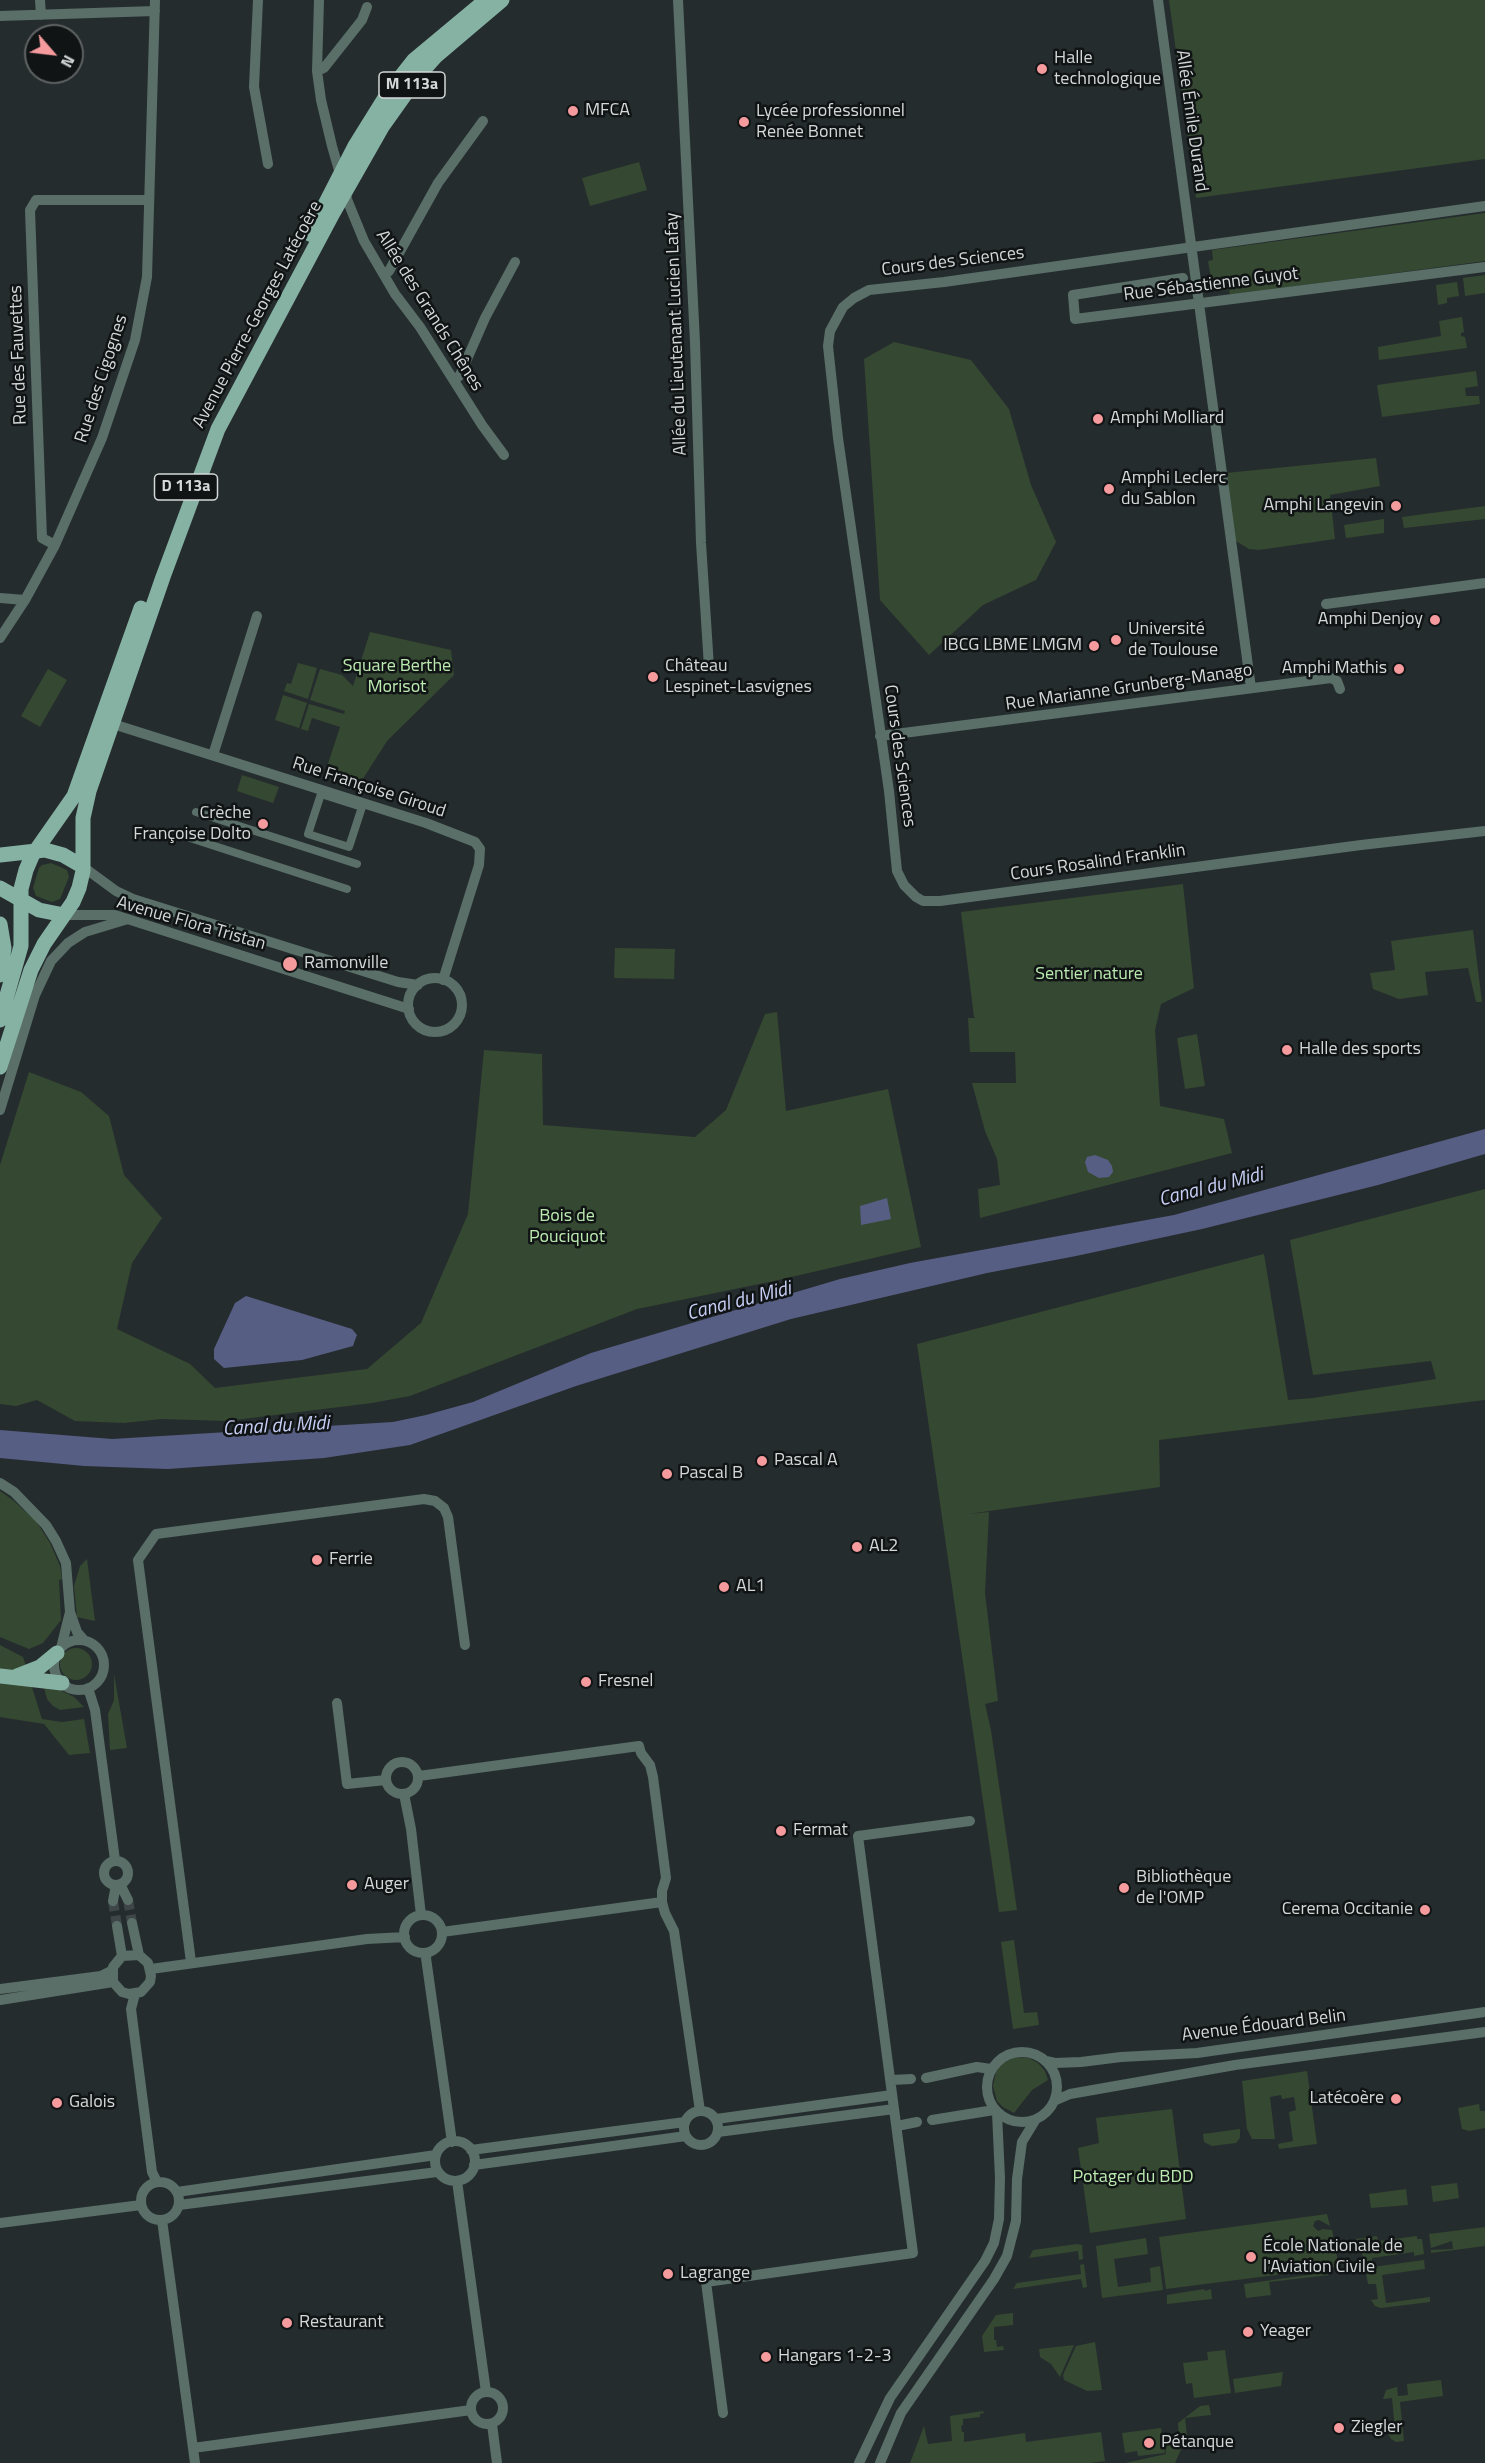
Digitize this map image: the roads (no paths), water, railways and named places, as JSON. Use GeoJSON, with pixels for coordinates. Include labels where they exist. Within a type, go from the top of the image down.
{"type":"FeatureCollection","features":[{"type":"Feature","properties":{"kind":"main road","name":"Avenue Pierre-Georges Latécoère"},"geometry":{"type":"LineString","coordinates":[[82,866],[84,808],[163,577],[218,429],[307,252],[356,146],[388,93],[414,60],[486,0]]}},
{"type":"Feature","properties":{"kind":"main road","name":"Avenue Pierre-Georges Latécoère"},"geometry":{"type":"LineString","coordinates":[[36,851],[69,805],[75,792],[188,481],[217,411],[307,252],[346,191],[382,128],[419,75],[461,33],[502,0]]}},
{"type":"Feature","properties":{"kind":"main road"},"geometry":{"type":"LineString","coordinates":[[0,1020],[20,953],[20,899],[26,870],[36,851]]}},
{"type":"Feature","properties":{"kind":"main road"},"geometry":{"type":"LineString","coordinates":[[0,855],[36,851],[57,853],[82,866],[79,888],[40,951],[31,970],[0,1067]]}},
{"type":"Feature","properties":{"kind":"main road"},"geometry":{"type":"LineString","coordinates":[[0,888],[39,910],[64,915]]}},
{"type":"Feature","properties":{"kind":"main road"},"geometry":{"type":"LineString","coordinates":[[0,924],[4,948],[0,975]]}},
{"type":"Feature","properties":{"kind":"main road"},"geometry":{"type":"LineString","coordinates":[[7,1676],[40,1667],[59,1650]]}},
{"type":"Feature","properties":{"kind":"main road"},"geometry":{"type":"LineString","coordinates":[[7,1676],[62,1683]]}},
{"type":"Feature","properties":{"kind":"street"},"geometry":{"type":"LineString","coordinates":[[40,0],[41,15]]}},
{"type":"Feature","properties":{"kind":"street"},"geometry":{"type":"LineString","coordinates":[[258,0],[254,87],[268,164]]}},
{"type":"Feature","properties":{"kind":"street","name":"Allée des Grands Chênes"},"geometry":{"type":"LineString","coordinates":[[319,0],[317,71],[326,122],[346,191],[364,241],[384,275],[504,455]]}},
{"type":"Feature","properties":{"kind":"street","name":"Allée du Lieutenant Lucien Lafay"},"geometry":{"type":"LineString","coordinates":[[678,0],[695,342],[701,543],[709,667]]}},
{"type":"Feature","properties":{"kind":"street","name":"Allée Émile Durand"},"geometry":{"type":"LineString","coordinates":[[1158,0],[1251,688]]}},
{"type":"Feature","properties":{"kind":"street"},"geometry":{"type":"LineString","coordinates":[[0,16],[155,6]]}},
{"type":"Feature","properties":{"kind":"street","name":"Rue des Cigognes"},"geometry":{"type":"LineString","coordinates":[[0,638],[25,600],[55,545],[102,438],[135,340],[147,277],[155,6]]}},
{"type":"Feature","properties":{"kind":"street"},"geometry":{"type":"LineString","coordinates":[[317,71],[324,68],[362,20],[367,7]]}},
{"type":"Feature","properties":{"kind":"street"},"geometry":{"type":"LineString","coordinates":[[384,275],[389,271],[438,183],[483,121]]}},
{"type":"Feature","properties":{"kind":"street","name":"Rue des Fauvettes"},"geometry":{"type":"LineString","coordinates":[[55,545],[42,538],[30,210],[36,200],[149,200]]}},
{"type":"Feature","properties":{"kind":"street","name":"Cours des Sciences"},"geometry":{"type":"LineString","coordinates":[[910,892],[898,876],[889,791],[838,438],[828,346],[830,331],[843,307],[869,290],[944,282],[1485,206]]}},
{"type":"Feature","properties":{"kind":"street"},"geometry":{"type":"LineString","coordinates":[[454,381],[460,375],[485,318],[515,262]]}},
{"type":"Feature","properties":{"kind":"street","name":"Rue Sébastienne Guyot"},"geometry":{"type":"LineString","coordinates":[[1184,278],[1073,295],[1076,319],[1485,267]]}},
{"type":"Feature","properties":{"kind":"street"},"geometry":{"type":"LineString","coordinates":[[1326,604],[1485,583]]}},
{"type":"Feature","properties":{"kind":"street"},"geometry":{"type":"LineString","coordinates":[[0,598],[25,600]]}},
{"type":"Feature","properties":{"kind":"street"},"geometry":{"type":"LineString","coordinates":[[213,755],[258,616]]}},
{"type":"Feature","properties":{"kind":"street","name":"Rue Marianne Grunberg-Manago"},"geometry":{"type":"LineString","coordinates":[[880,736],[1331,678],[1337,681],[1340,689]]}},
{"type":"Feature","properties":{"kind":"street","name":"Rue Françoise Giroud"},"geometry":{"type":"LineString","coordinates":[[113,724],[426,823],[475,842],[480,849],[479,865],[443,980]]}},
{"type":"Feature","properties":{"kind":"street"},"geometry":{"type":"LineString","coordinates":[[321,794],[362,807],[349,847],[308,834],[321,794]]}},
{"type":"Feature","properties":{"kind":"street"},"geometry":{"type":"LineString","coordinates":[[196,812],[357,864]]}},
{"type":"Feature","properties":{"kind":"street","name":"Cours Rosalind Franklin"},"geometry":{"type":"LineString","coordinates":[[910,892],[923,901],[940,901],[1362,844],[1485,831]]}},
{"type":"Feature","properties":{"kind":"street"},"geometry":{"type":"LineString","coordinates":[[187,837],[347,889]]}},
{"type":"Feature","properties":{"kind":"street","name":"Avenue Flora Tristan"},"geometry":{"type":"LineString","coordinates":[[82,866],[116,891],[133,899],[398,982],[418,985]]}},
{"type":"Feature","properties":{"kind":"street","name":"Avenue Flora Tristan"},"geometry":{"type":"LineString","coordinates":[[64,915],[115,915],[409,1009]]}},
{"type":"Feature","properties":{"kind":"street"},"geometry":{"type":"LineString","coordinates":[[0,1110],[35,995],[51,962],[68,943],[85,932],[128,919]]}},
{"type":"Feature","properties":{"kind":"street"},"geometry":{"type":"LineString","coordinates":[[427,980],[443,980],[457,990],[462,1005],[458,1019],[450,1028],[439,1032],[424,1030],[413,1021],[409,1009],[410,997],[418,985],[427,980]]}},
{"type":"Feature","properties":{"kind":"street"},"geometry":{"type":"LineString","coordinates":[[0,1483],[29,1506],[56,1541],[66,1563],[70,1612],[77,1632],[84,1640],[97,1648],[103,1662],[100,1678],[88,1688],[74,1689],[62,1683],[54,1669],[70,1612]]}},
{"type":"Feature","properties":{"kind":"street"},"geometry":{"type":"LineString","coordinates":[[192,1962],[138,1560],[156,1534],[424,1498],[435,1501],[444,1508],[448,1517],[465,1645]]}},
{"type":"Feature","properties":{"kind":"street"},"geometry":{"type":"LineString","coordinates":[[59,1650],[67,1642],[84,1640]]}},
{"type":"Feature","properties":{"kind":"street"},"geometry":{"type":"LineString","coordinates":[[88,1688],[95,1710],[115,1860]]}},
{"type":"Feature","properties":{"kind":"street"},"geometry":{"type":"LineString","coordinates":[[337,1703],[347,1784],[386,1780]]}},
{"type":"Feature","properties":{"kind":"street"},"geometry":{"type":"LineString","coordinates":[[419,1776],[639,1746],[650,1765],[653,1777],[666,1878],[662,1891],[662,1902],[674,1931],[700,2111]]}},
{"type":"Feature","properties":{"kind":"street"},"geometry":{"type":"LineString","coordinates":[[400,1761],[411,1763],[419,1776],[413,1790],[404,1794],[390,1789],[386,1780],[391,1766],[400,1761]]}},
{"type":"Feature","properties":{"kind":"street"},"geometry":{"type":"LineString","coordinates":[[404,1794],[411,1829],[421,1915]]}},
{"type":"Feature","properties":{"kind":"street"},"geometry":{"type":"LineString","coordinates":[[723,2413],[706,2282],[913,2253],[892,2095],[892,2080],[858,1836],[970,1821]]}},
{"type":"Feature","properties":{"kind":"street"},"geometry":{"type":"LineString","coordinates":[[113,1901],[118,1884],[126,1880],[128,1868],[122,1862],[115,1860],[107,1864],[104,1871],[106,1879],[118,1884],[128,1900]]}},
{"type":"Feature","properties":{"kind":"street"},"geometry":{"type":"LineString","coordinates":[[442,1932],[662,1902]]}},
{"type":"Feature","properties":{"kind":"street"},"geometry":{"type":"LineString","coordinates":[[421,1915],[433,1918],[441,1927],[442,1932],[440,1943],[427,1953],[410,1948],[405,1937],[406,1925],[421,1915]]}},
{"type":"Feature","properties":{"kind":"street"},"geometry":{"type":"LineString","coordinates":[[132,1923],[139,1955],[151,1969],[150,1982],[141,1992],[135,1994],[122,1992],[112,1977],[115,1962],[122,1956],[139,1955]]}},
{"type":"Feature","properties":{"kind":"street"},"geometry":{"type":"LineString","coordinates":[[117,1926],[122,1956]]}},
{"type":"Feature","properties":{"kind":"street"},"geometry":{"type":"LineString","coordinates":[[151,1969],[367,1939],[405,1937]]}},
{"type":"Feature","properties":{"kind":"street"},"geometry":{"type":"LineString","coordinates":[[427,1953],[452,2142]]}},
{"type":"Feature","properties":{"kind":"street"},"geometry":{"type":"LineString","coordinates":[[0,1989],[101,1976],[112,1977]]}},
{"type":"Feature","properties":{"kind":"street"},"geometry":{"type":"LineString","coordinates":[[0,2000],[112,1977]]}},
{"type":"Feature","properties":{"kind":"street"},"geometry":{"type":"LineString","coordinates":[[135,1994],[131,2009],[152,2172],[157,2182]]}},
{"type":"Feature","properties":{"kind":"street","name":"Avenue Édouard Belin"},"geometry":{"type":"LineString","coordinates":[[1046,2061],[1081,2062],[1121,2057],[1197,2053],[1485,2012]]}},
{"type":"Feature","properties":{"kind":"street","name":"Avenue Édouard Belin"},"geometry":{"type":"LineString","coordinates":[[1054,2101],[1070,2094],[1235,2065],[1485,2032]]}},
{"type":"Feature","properties":{"kind":"street"},"geometry":{"type":"LineString","coordinates":[[1012,2052],[1031,2052],[1046,2061],[1057,2083],[1054,2101],[1043,2115],[1036,2119],[1016,2122],[996,2111],[988,2100],[986,2090],[991,2069],[997,2061],[1012,2052]]}},
{"type":"Feature","properties":{"kind":"street"},"geometry":{"type":"LineString","coordinates":[[926,2078],[977,2067],[991,2069]]}},
{"type":"Feature","properties":{"kind":"street"},"geometry":{"type":"LineString","coordinates":[[892,2080],[910,2079]]}},
{"type":"Feature","properties":{"kind":"street"},"geometry":{"type":"LineString","coordinates":[[716,2119],[892,2095]]}},
{"type":"Feature","properties":{"kind":"street"},"geometry":{"type":"LineString","coordinates":[[718,2132],[894,2109]]}},
{"type":"Feature","properties":{"kind":"street"},"geometry":{"type":"LineString","coordinates":[[700,2111],[709,2113],[716,2119],[718,2132],[711,2142],[700,2145],[690,2141],[686,2136],[685,2122],[691,2114],[700,2111]]}},
{"type":"Feature","properties":{"kind":"street"},"geometry":{"type":"LineString","coordinates":[[932,2120],[996,2111]]}},
{"type":"Feature","properties":{"kind":"street"},"geometry":{"type":"LineString","coordinates":[[859,2463],[890,2398],[985,2261],[994,2243],[999,2219],[1000,2178],[996,2111]]}},
{"type":"Feature","properties":{"kind":"street"},"geometry":{"type":"LineString","coordinates":[[880,2463],[890,2434],[908,2401],[994,2279],[1007,2256],[1016,2221],[1017,2179],[1022,2142],[1036,2119]]}},
{"type":"Feature","properties":{"kind":"street"},"geometry":{"type":"LineString","coordinates":[[471,2150],[685,2122]]}},
{"type":"Feature","properties":{"kind":"street"},"geometry":{"type":"LineString","coordinates":[[897,2126],[917,2122]]}},
{"type":"Feature","properties":{"kind":"street"},"geometry":{"type":"LineString","coordinates":[[474,2165],[686,2136]]}},
{"type":"Feature","properties":{"kind":"street"},"geometry":{"type":"LineString","coordinates":[[452,2142],[463,2144],[471,2150],[474,2165],[468,2176],[457,2181],[446,2180],[438,2172],[436,2155],[442,2146],[452,2142]]}},
{"type":"Feature","properties":{"kind":"street"},"geometry":{"type":"LineString","coordinates":[[177,2192],[436,2155]]}},
{"type":"Feature","properties":{"kind":"street"},"geometry":{"type":"LineString","coordinates":[[179,2205],[438,2172]]}},
{"type":"Feature","properties":{"kind":"street"},"geometry":{"type":"LineString","coordinates":[[457,2181],[486,2392]]}},
{"type":"Feature","properties":{"kind":"street"},"geometry":{"type":"LineString","coordinates":[[157,2182],[168,2184],[177,2192],[179,2205],[173,2216],[162,2220],[146,2215],[141,2205],[146,2188],[157,2182]]}},
{"type":"Feature","properties":{"kind":"street"},"geometry":{"type":"LineString","coordinates":[[0,2223],[141,2205]]}},
{"type":"Feature","properties":{"kind":"street"},"geometry":{"type":"LineString","coordinates":[[162,2220],[195,2463]]}},
{"type":"Feature","properties":{"kind":"street"},"geometry":{"type":"LineString","coordinates":[[486,2392],[496,2394],[504,2407],[501,2418],[492,2424],[476,2420],[471,2410],[476,2396],[486,2392]]}},
{"type":"Feature","properties":{"kind":"street"},"geometry":{"type":"LineString","coordinates":[[194,2448],[471,2410]]}},
{"type":"Feature","properties":{"kind":"street"},"geometry":{"type":"LineString","coordinates":[[492,2424],[497,2463]]}},
{"type":"Feature","properties":{"kind":"water"},"geometry":{"type":"Polygon","coordinates":[[[1485,1129],[1485,1154],[1378,1185],[1202,1229],[987,1273],[791,1319],[576,1386],[410,1445],[324,1458],[168,1469],[84,1466],[0,1458],[0,1430],[112,1439],[393,1422],[426,1415],[473,1402],[591,1353],[840,1279],[910,1263],[1174,1215],[1485,1129]]]}},
{"type":"Feature","properties":{"kind":"water"},"geometry":{"type":"Polygon","coordinates":[[[1095,1155],[1108,1160],[1112,1166],[1113,1172],[1109,1177],[1099,1178],[1088,1172],[1085,1162],[1087,1157],[1095,1155]]]}},
{"type":"Feature","properties":{"kind":"water"},"geometry":{"type":"Polygon","coordinates":[[[887,1198],[891,1219],[861,1225],[860,1206],[887,1198]]]}},
{"type":"Feature","properties":{"kind":"water"},"geometry":{"type":"Polygon","coordinates":[[[246,1296],[352,1329],[357,1335],[353,1346],[302,1360],[224,1368],[214,1359],[214,1349],[235,1303],[246,1296]]]}},
{"type":"Feature","properties":{"kind":"tunnel"},"geometry":{"type":"LineString","coordinates":[[128,1900],[132,1923]]}},
{"type":"Feature","properties":{"kind":"tunnel"},"geometry":{"type":"LineString","coordinates":[[113,1901],[117,1926]]}},
{"type":"Feature","properties":{"kind":"place","name":"Halle technologique"},"geometry":{"type":"Point","coordinates":[1042,69]}},
{"type":"Feature","properties":{"kind":"place","name":"MFCA"},"geometry":{"type":"Point","coordinates":[573,111]}},
{"type":"Feature","properties":{"kind":"place","name":"Lycée professionnel Renée Bonnet"},"geometry":{"type":"Point","coordinates":[744,122]}},
{"type":"Feature","properties":{"kind":"place","name":"Amphi Molliard"},"geometry":{"type":"Point","coordinates":[1098,419]}},
{"type":"Feature","properties":{"kind":"place","name":"Amphi Leclerc du Sablon"},"geometry":{"type":"Point","coordinates":[1109,489]}},
{"type":"Feature","properties":{"kind":"place","name":"Amphi Langevin"},"geometry":{"type":"Point","coordinates":[1396,506]}},
{"type":"Feature","properties":{"kind":"place","name":"Amphi Denjoy"},"geometry":{"type":"Point","coordinates":[1435,620]}},
{"type":"Feature","properties":{"kind":"place","name":"Université de Toulouse"},"geometry":{"type":"Point","coordinates":[1116,640]}},
{"type":"Feature","properties":{"kind":"place","name":"IBCG LBME LMGM"},"geometry":{"type":"Point","coordinates":[1094,646]}},
{"type":"Feature","properties":{"kind":"place","name":"Amphi Mathis"},"geometry":{"type":"Point","coordinates":[1399,669]}},
{"type":"Feature","properties":{"kind":"place","name":"Château Lespinet-Lasvignes"},"geometry":{"type":"Point","coordinates":[653,677]}},
{"type":"Feature","properties":{"kind":"place","name":"Crèche Françoise Dolto"},"geometry":{"type":"Point","coordinates":[263,824]}},
{"type":"Feature","properties":{"kind":"place","name":"Ramonville"},"geometry":{"type":"Point","coordinates":[290,964]}},
{"type":"Feature","properties":{"kind":"place","name":"Halle des sports"},"geometry":{"type":"Point","coordinates":[1287,1050]}},
{"type":"Feature","properties":{"kind":"place","name":"Pascal A"},"geometry":{"type":"Point","coordinates":[762,1461]}},
{"type":"Feature","properties":{"kind":"place","name":"Pascal B"},"geometry":{"type":"Point","coordinates":[667,1474]}},
{"type":"Feature","properties":{"kind":"place","name":"AL2"},"geometry":{"type":"Point","coordinates":[857,1547]}},
{"type":"Feature","properties":{"kind":"place","name":"Ferrie"},"geometry":{"type":"Point","coordinates":[317,1560]}},
{"type":"Feature","properties":{"kind":"place","name":"AL1"},"geometry":{"type":"Point","coordinates":[724,1587]}},
{"type":"Feature","properties":{"kind":"place","name":"Fresnel"},"geometry":{"type":"Point","coordinates":[586,1682]}},
{"type":"Feature","properties":{"kind":"place","name":"Fermat"},"geometry":{"type":"Point","coordinates":[781,1831]}},
{"type":"Feature","properties":{"kind":"place","name":"Auger"},"geometry":{"type":"Point","coordinates":[352,1885]}},
{"type":"Feature","properties":{"kind":"place","name":"Bibliothèque de l'OMP"},"geometry":{"type":"Point","coordinates":[1124,1888]}},
{"type":"Feature","properties":{"kind":"place","name":"Cerema Occitanie"},"geometry":{"type":"Point","coordinates":[1425,1910]}},
{"type":"Feature","properties":{"kind":"place","name":"Latécoère"},"geometry":{"type":"Point","coordinates":[1396,2099]}},
{"type":"Feature","properties":{"kind":"place","name":"Galois"},"geometry":{"type":"Point","coordinates":[57,2103]}},
{"type":"Feature","properties":{"kind":"place","name":"École Nationale de l'Aviation Civile"},"geometry":{"type":"Point","coordinates":[1251,2257]}},
{"type":"Feature","properties":{"kind":"place","name":"Lagrange"},"geometry":{"type":"Point","coordinates":[668,2274]}},
{"type":"Feature","properties":{"kind":"place","name":"Restaurant"},"geometry":{"type":"Point","coordinates":[287,2323]}},
{"type":"Feature","properties":{"kind":"place","name":"Yeager"},"geometry":{"type":"Point","coordinates":[1248,2332]}},
{"type":"Feature","properties":{"kind":"place","name":"Hangars 1-2-3"},"geometry":{"type":"Point","coordinates":[766,2357]}},
{"type":"Feature","properties":{"kind":"place","name":"Ziegler"},"geometry":{"type":"Point","coordinates":[1339,2428]}},
{"type":"Feature","properties":{"kind":"place","name":"Pétanque"},"geometry":{"type":"Point","coordinates":[1149,2443]}},
{"type":"Feature","properties":{"kind":"park label","name":"Square Berthe Morisot"},"geometry":{"type":"Point","coordinates":[397,677]}},
{"type":"Feature","properties":{"kind":"park label","name":"Sentier nature"},"geometry":{"type":"Point","coordinates":[1089,975]}},
{"type":"Feature","properties":{"kind":"park label","name":"Bois de Pouciquot"},"geometry":{"type":"Point","coordinates":[567,1227]}},
{"type":"Feature","properties":{"kind":"park label","name":"Potager du BDD"},"geometry":{"type":"Point","coordinates":[1133,2178]}},
{"type":"Feature","properties":{"kind":"water label","name":"Canal du Midi"},"geometry":{"type":"Point","coordinates":[1211,1188]}},
{"type":"Feature","properties":{"kind":"water label","name":"Canal du Midi"},"geometry":{"type":"Point","coordinates":[739,1302]}},
{"type":"Feature","properties":{"kind":"water label","name":"Canal du Midi"},"geometry":{"type":"Point","coordinates":[276,1427]}}]}
